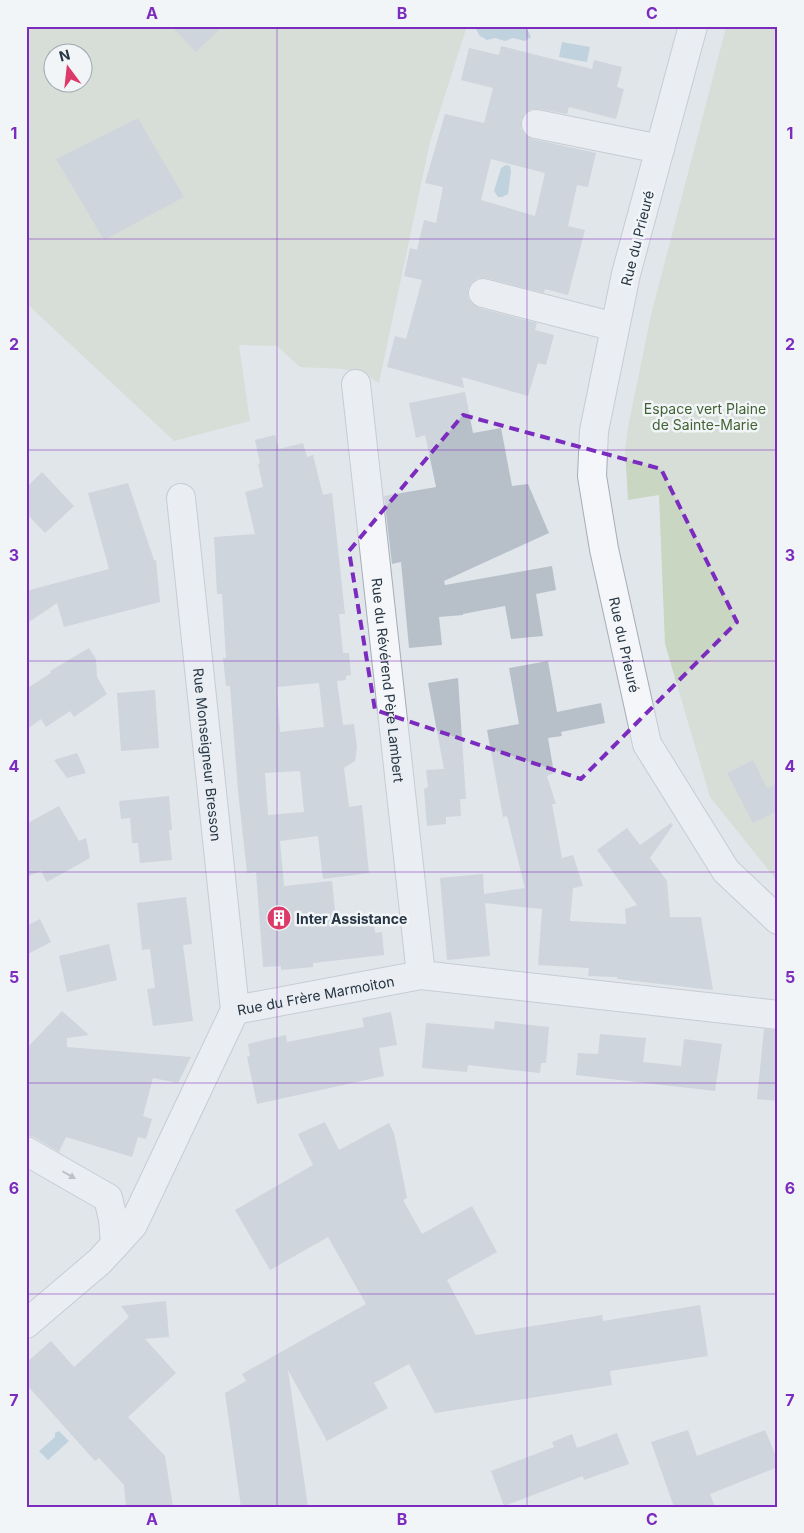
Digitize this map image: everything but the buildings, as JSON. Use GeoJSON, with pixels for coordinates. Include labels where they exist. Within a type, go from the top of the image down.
{"type":"FeatureCollection","features":[{"type":"Feature","properties":{"kind":"street","name":"Rue du Prieuré"},"geometry":{"type":"LineString","coordinates":[[693,26],[626,274],[594,431],[592,476],[604,549],[647,744],[726,871],[778,920]]}},
{"type":"Feature","properties":{"kind":"street"},"geometry":{"type":"LineString","coordinates":[[536,124],[660,149]]}},
{"type":"Feature","properties":{"kind":"street"},"geometry":{"type":"LineString","coordinates":[[482,293],[615,327]]}},
{"type":"Feature","properties":{"kind":"street","name":"Rue du Révérend Père Lambert"},"geometry":{"type":"LineString","coordinates":[[356,384],[421,975]]}},
{"type":"Feature","properties":{"kind":"street","name":"Rue Monseigneur Bresson"},"geometry":{"type":"LineString","coordinates":[[181,498],[235,1010]]}},
{"type":"Feature","properties":{"kind":"street","name":"Rue du Frère Marmoiton"},"geometry":{"type":"LineString","coordinates":[[26,1324],[100,1261],[133,1226],[235,1010],[421,975],[778,1014]]}},
{"type":"Feature","properties":{"kind":"street"},"geometry":{"type":"LineString","coordinates":[[26,1151],[108,1198],[145,1199]]}},
{"type":"Feature","properties":{"kind":"street"},"geometry":{"type":"LineString","coordinates":[[108,1198],[113,1219],[115,1245]]}},
{"type":"Feature","properties":{"kind":"highlighted area"},"geometry":{"type":"Polygon","coordinates":[[[463,415],[661,469],[737,622],[581,779],[375,710],[349,551],[463,415]]]}},
{"type":"Feature","properties":{"kind":"green space"},"geometry":{"type":"Polygon","coordinates":[[[26,26],[467,26],[430,142],[379,383],[360,372],[300,367],[277,346],[239,345],[250,421],[174,441],[26,303],[26,26]]]}},
{"type":"Feature","properties":{"kind":"green space","name":"Espace vert Plaine de Sainte-Marie"},"geometry":{"type":"Polygon","coordinates":[[[725,26],[778,26],[778,882],[710,797],[665,644],[659,495],[628,500],[625,449],[628,427],[651,315],[725,26]]]}},
{"type":"Feature","properties":{"kind":"water"},"geometry":{"type":"Polygon","coordinates":[[[474,26],[518,26],[527,29],[531,37],[525,41],[513,38],[505,41],[495,38],[487,40],[480,36],[474,26]]]}},
{"type":"Feature","properties":{"kind":"water"},"geometry":{"type":"Polygon","coordinates":[[[562,42],[590,47],[587,62],[559,57],[562,42]]]}},
{"type":"Feature","properties":{"kind":"water"},"geometry":{"type":"Polygon","coordinates":[[[506,165],[510,166],[511,171],[508,194],[498,197],[494,191],[501,168],[506,165]]]}},
{"type":"Feature","properties":{"kind":"water"},"geometry":{"type":"Polygon","coordinates":[[[59,1431],[69,1441],[48,1460],[39,1451],[59,1431]]]}},
{"type":"Feature","properties":{"kind":"place","name":"Inter Assistance"},"geometry":{"type":"Point","coordinates":[279,918]}}]}
